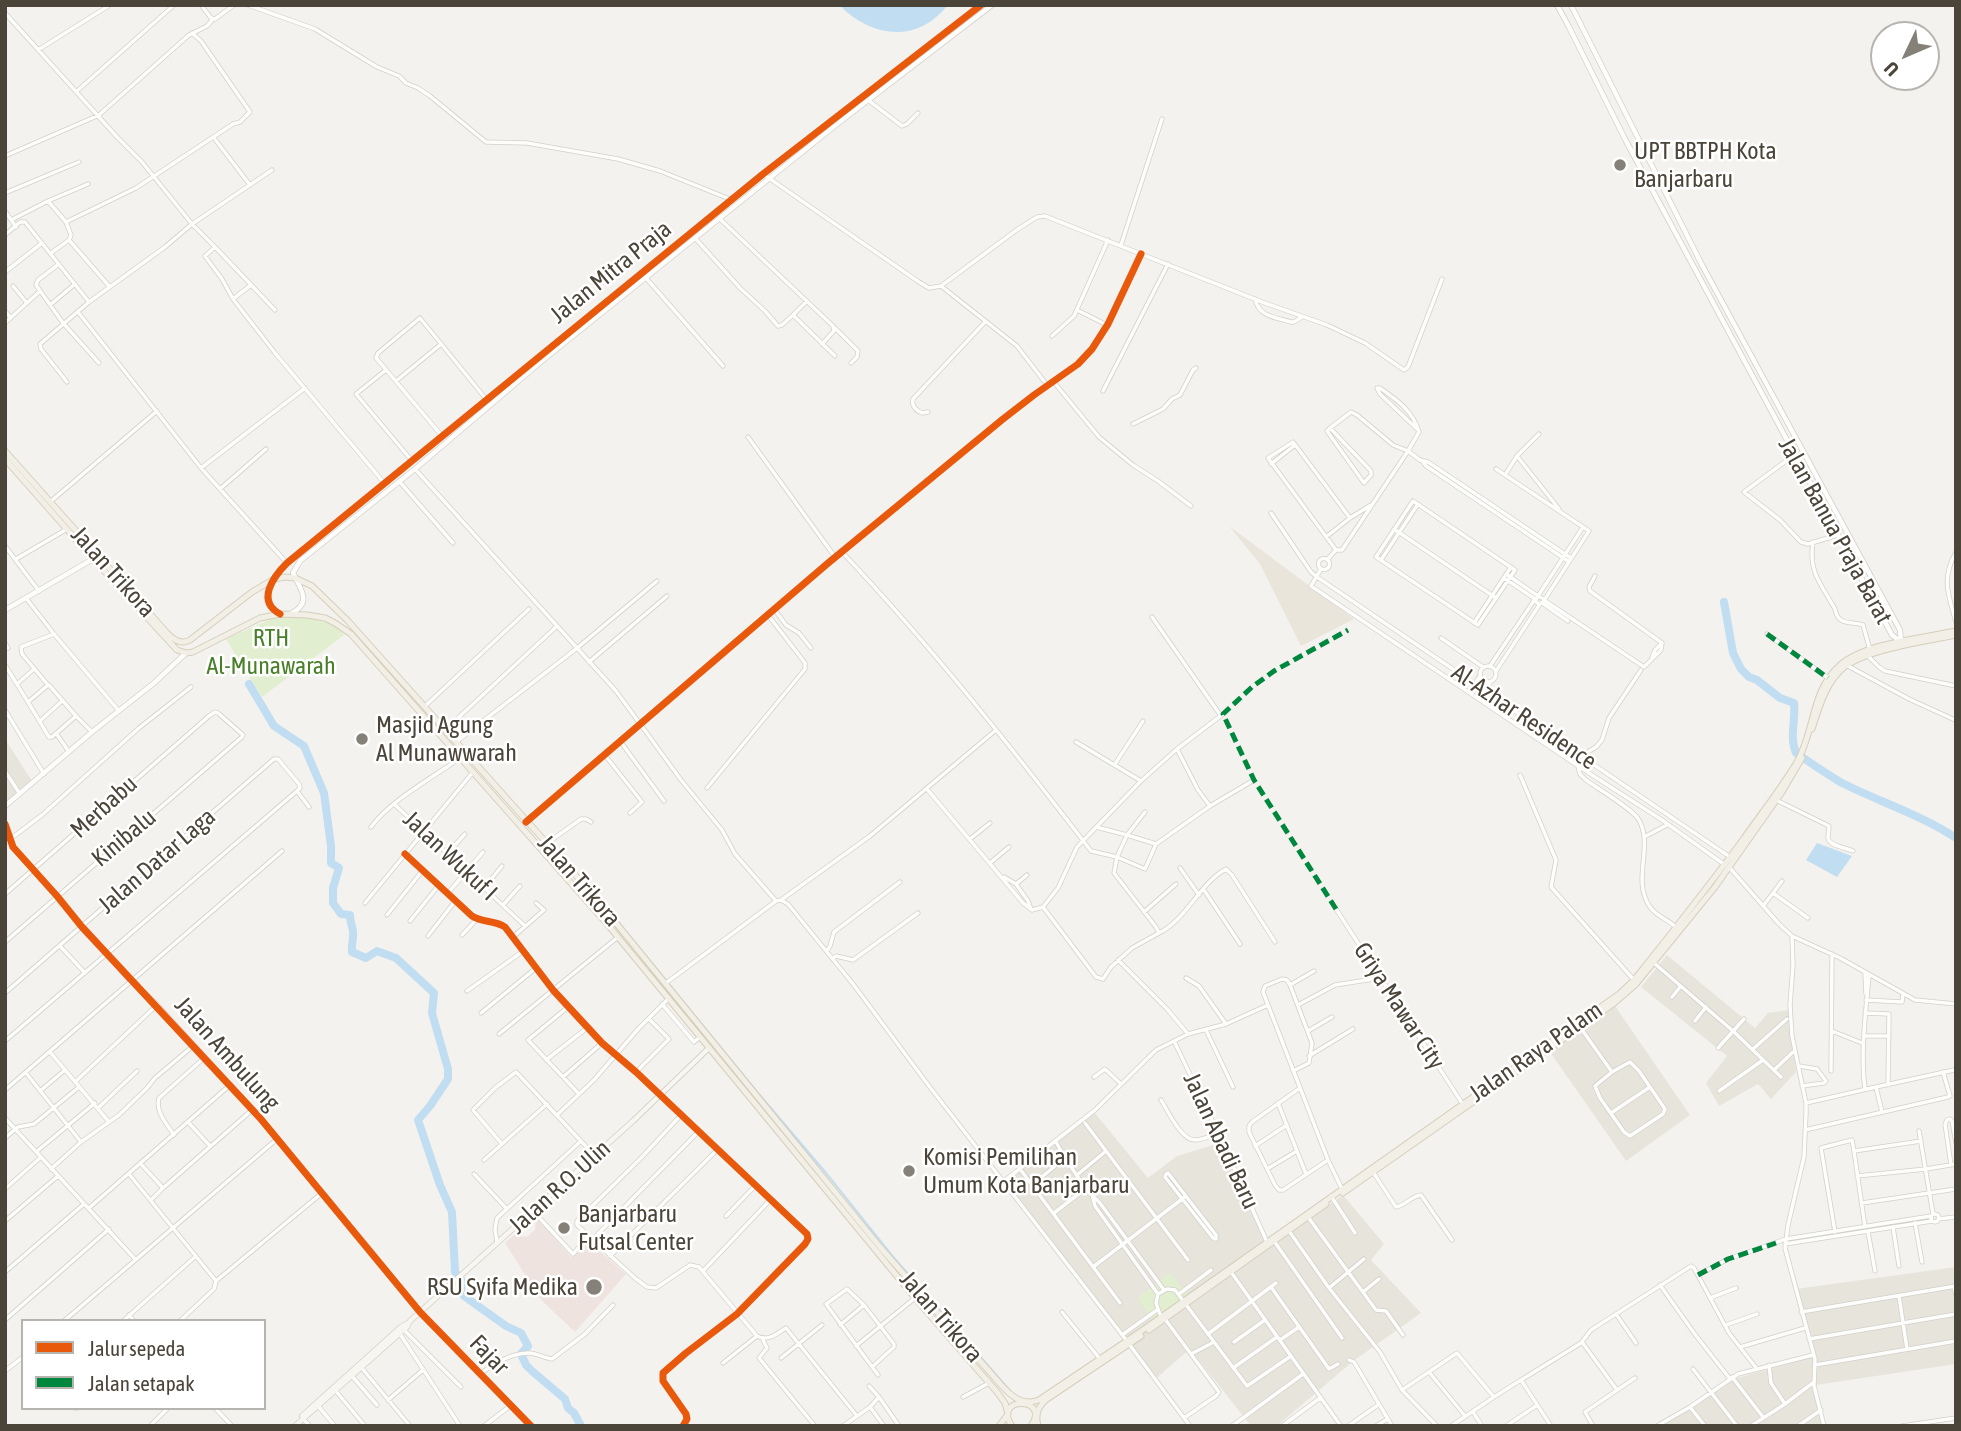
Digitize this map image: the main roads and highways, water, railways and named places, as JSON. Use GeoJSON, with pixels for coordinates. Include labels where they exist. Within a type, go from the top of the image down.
{"type":"FeatureCollection","features":[{"type":"Feature","properties":{"kind":"main road","name":"Jalan Trikora"},"geometry":{"type":"LineString","coordinates":[[5,452],[172,646],[186,653],[193,652],[260,618],[280,614],[317,616],[335,623],[351,634],[460,758],[511,810],[526,821],[594,896],[915,1298],[1001,1397],[1012,1426]]}},
{"type":"Feature","properties":{"kind":"main road","name":"Jalan Trikora"},"geometry":{"type":"LineString","coordinates":[[5,459],[93,559],[119,583]]}},
{"type":"Feature","properties":{"kind":"main road","name":"Jalan Trikora"},"geometry":{"type":"LineString","coordinates":[[125,590],[167,633],[183,642],[190,640],[246,596],[274,579],[295,578],[312,586],[348,621],[456,742],[709,1048],[977,1359],[1008,1392],[1031,1406],[1035,1416]]}},
{"type":"Feature","properties":{"kind":"main road","name":"Jalan Raya Palam"},"geometry":{"type":"LineString","coordinates":[[1891,646],[1956,633]]}},
{"type":"Feature","properties":{"kind":"main road","name":"Jalan Raya Palam"},"geometry":{"type":"LineString","coordinates":[[1727,866],[1730,857],[1776,800],[1801,757],[1818,697],[1828,678],[1845,661],[1901,642],[1913,641]]}},
{"type":"Feature","properties":{"kind":"main road","name":"Jalan Raya Palam"},"geometry":{"type":"LineString","coordinates":[[1803,750],[1826,690],[1847,665],[1869,653]]}},
{"type":"Feature","properties":{"kind":"main road"},"geometry":{"type":"LineString","coordinates":[[390,680],[396,675]]}},
{"type":"Feature","properties":{"kind":"main road","name":"Jalan Raya Palam"},"geometry":{"type":"LineString","coordinates":[[1185,1302],[1289,1231],[1342,1189],[1373,1172],[1629,991],[1654,963],[1727,866],[1801,757]]}},
{"type":"Feature","properties":{"kind":"main road","name":"Jalan Raya Palam"},"geometry":{"type":"LineString","coordinates":[[1035,1416],[1047,1399],[1358,1180],[1462,1103],[1609,1002],[1634,980],[1678,929]]}},
{"type":"Feature","properties":{"kind":"main road"},"geometry":{"type":"LineString","coordinates":[[654,981],[660,977]]}},
{"type":"Feature","properties":{"kind":"main road","name":"Jalan R.O. Ulin"},"geometry":{"type":"LineString","coordinates":[[293,1426],[386,1342],[402,1332],[408,1323],[594,1156],[709,1048]]}},
{"type":"Feature","properties":{"kind":"main road","name":"Jalan R.O. Ulin"},"geometry":{"type":"LineString","coordinates":[[293,1426],[408,1323]]}},
{"type":"Feature","properties":{"kind":"main road","name":"Jalan Raya Palam"},"geometry":{"type":"LineString","coordinates":[[999,1426],[1015,1404],[1039,1400],[1128,1343]]}},
{"type":"Feature","properties":{"kind":"main road"},"geometry":{"type":"LineString","coordinates":[[1031,1426],[1035,1416]]}},
{"type":"Feature","properties":{"kind":"main road"},"geometry":{"type":"LineString","coordinates":[[1035,1416],[1038,1426]]}},
{"type":"Feature","properties":{"kind":"water"},"geometry":{"type":"Polygon","coordinates":[[[839,5],[948,5],[936,18],[923,26],[894,32],[866,24],[839,5]]]}},
{"type":"Feature","properties":{"kind":"water"},"geometry":{"type":"Polygon","coordinates":[[[1817,843],[1852,856],[1837,877],[1806,860],[1817,843]]]}},
{"type":"Feature","properties":{"kind":"waterway"},"geometry":{"type":"LineString","coordinates":[[1724,602],[1733,653],[1741,669],[1780,698],[1794,703],[1793,741],[1796,753],[1842,783],[1956,838]]}},
{"type":"Feature","properties":{"kind":"waterway"},"geometry":{"type":"LineString","coordinates":[[249,684],[274,726],[304,746],[324,793],[331,863],[339,868],[333,888],[333,903],[341,914],[350,915],[352,952],[366,958],[377,951],[396,958],[434,993],[432,1013],[448,1069],[448,1079],[418,1120],[452,1212],[455,1272],[462,1281],[461,1291],[464,1296],[506,1326],[521,1333],[528,1346],[521,1354],[526,1365],[565,1399],[581,1426]]}},
{"type":"Feature","properties":{"kind":"waterway"},"geometry":{"type":"LineString","coordinates":[[596,895],[895,1259],[1012,1393]]}},
{"type":"Feature","properties":{"kind":"place","name":"UPT BBTPH Kota Banjarbaru"},"geometry":{"type":"Point","coordinates":[1620,165]}},
{"type":"Feature","properties":{"kind":"place","name":"Masjid Agung Al Munawwarah"},"geometry":{"type":"Point","coordinates":[362,739]}},
{"type":"Feature","properties":{"kind":"place","name":"Komisi Pemilihan Umum Kota Banjarbaru"},"geometry":{"type":"Point","coordinates":[909,1171]}},
{"type":"Feature","properties":{"kind":"place","name":"Banjarbaru Futsal Center"},"geometry":{"type":"Point","coordinates":[564,1228]}},
{"type":"Feature","properties":{"kind":"place","name":"RSU Syifa Medika"},"geometry":{"type":"Point","coordinates":[594,1287]}},
{"type":"Feature","properties":{"kind":"park label","name":"RTH Al-Munawarah"},"geometry":{"type":"Point","coordinates":[271,652]}}]}
